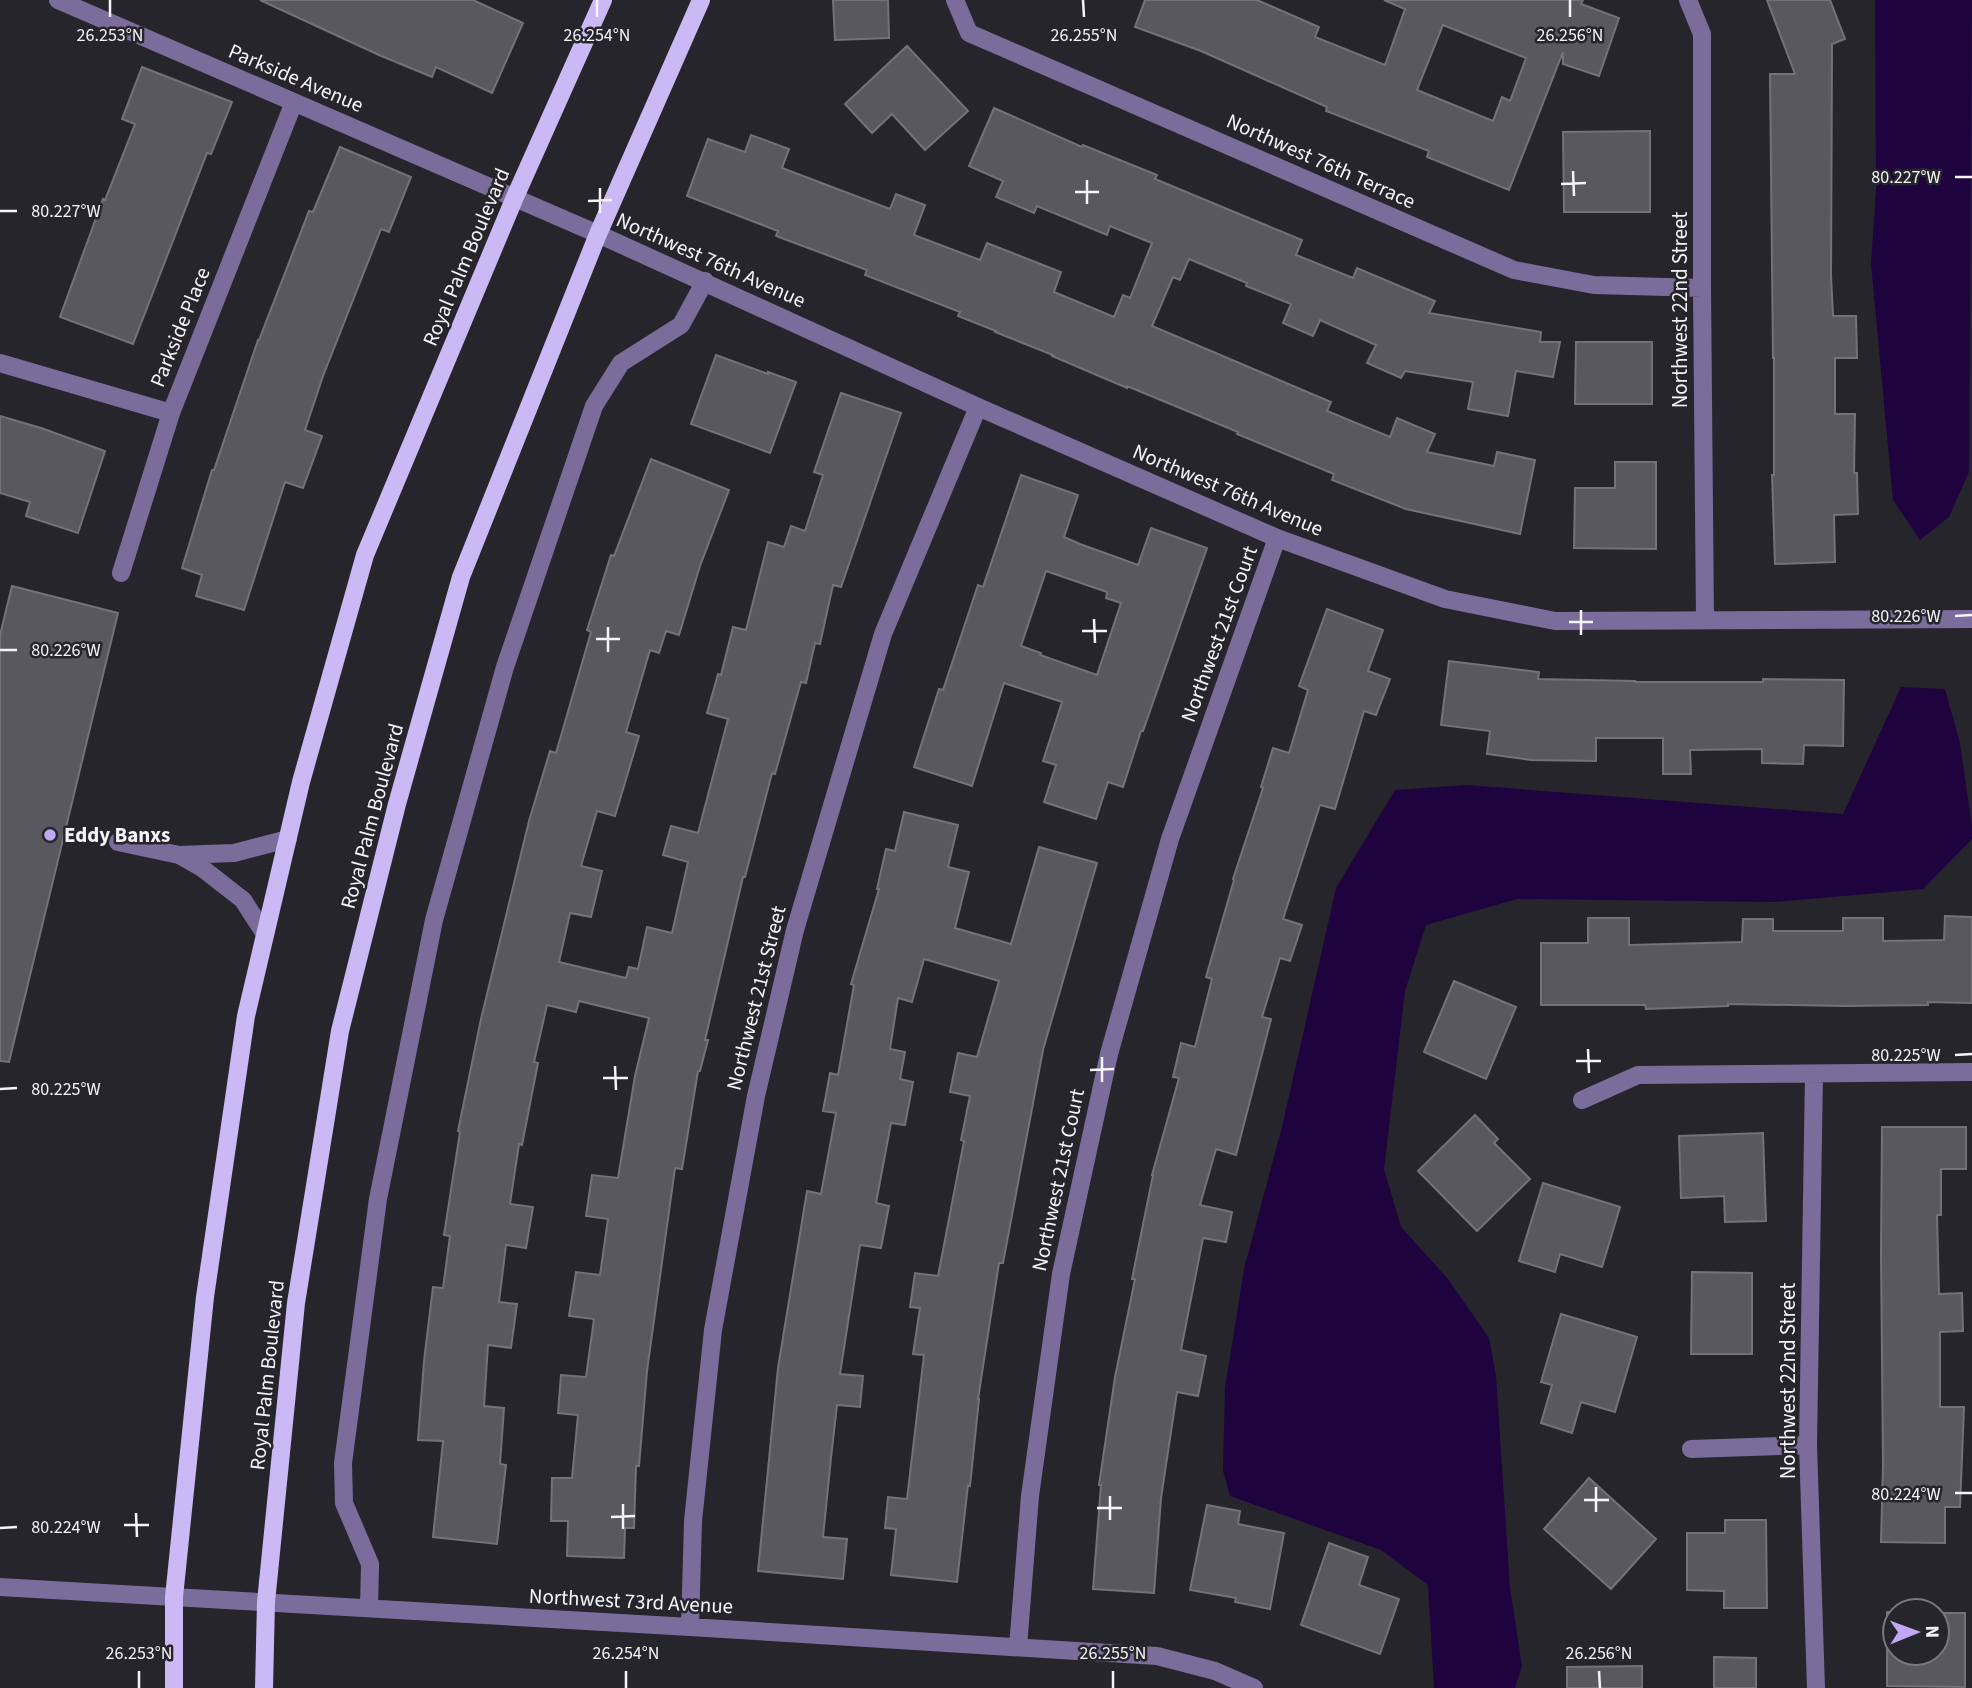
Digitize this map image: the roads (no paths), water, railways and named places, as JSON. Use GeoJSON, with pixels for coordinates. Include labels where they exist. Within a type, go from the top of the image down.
{"type":"FeatureCollection","features":[{"type":"Feature","properties":{"kind":"main road","name":"Royal Palm Boulevard"},"geometry":{"type":"LineString","coordinates":[[174,1688],[174,1597],[205,1297],[247,1016],[301,782],[365,555],[515,197],[603,0]]}},
{"type":"Feature","properties":{"kind":"main road","name":"Royal Palm Boulevard"},"geometry":{"type":"LineString","coordinates":[[264,1688],[266,1602],[296,1303],[340,1031],[397,804],[461,577],[598,233],[701,0]]}},
{"type":"Feature","properties":{"kind":"street","name":"Parkside Avenue"},"geometry":{"type":"LineString","coordinates":[[58,0],[515,197]]}},
{"type":"Feature","properties":{"kind":"street","name":"Northwest 76th Terrace"},"geometry":{"type":"LineString","coordinates":[[955,0],[969,33],[1514,270],[1594,285],[1702,288]]}},
{"type":"Feature","properties":{"kind":"street","name":"Northwest 22nd Street"},"geometry":{"type":"LineString","coordinates":[[1689,1],[1702,34],[1705,620]]}},
{"type":"Feature","properties":{"kind":"street","name":"Parkside Place"},"geometry":{"type":"LineString","coordinates":[[121,573],[171,413],[294,102]]}},
{"type":"Feature","properties":{"kind":"street","name":"Northwest 76th Avenue"},"geometry":{"type":"LineString","coordinates":[[515,197],[978,407],[1277,538],[1445,599],[1555,621],[1972,619]]}},
{"type":"Feature","properties":{"kind":"street"},"geometry":{"type":"LineString","coordinates":[[369,1608],[370,1564],[344,1503],[343,1463],[378,1199],[434,920],[505,667],[594,407],[621,363],[681,325],[705,281]]}},
{"type":"Feature","properties":{"kind":"street"},"geometry":{"type":"LineString","coordinates":[[0,363],[171,413]]}},
{"type":"Feature","properties":{"kind":"street","name":"Northwest 21st Street"},"geometry":{"type":"LineString","coordinates":[[690,1627],[693,1521],[713,1329],[755,1096],[795,930],[883,635],[978,407]]}},
{"type":"Feature","properties":{"kind":"street","name":"Northwest 21st Court"},"geometry":{"type":"LineString","coordinates":[[1018,1647],[1030,1496],[1061,1274],[1109,1054],[1170,839],[1277,538]]}},
{"type":"Feature","properties":{"kind":"street"},"geometry":{"type":"LineString","coordinates":[[118,842],[179,855],[234,853],[288,839]]}},
{"type":"Feature","properties":{"kind":"street"},"geometry":{"type":"LineString","coordinates":[[179,855],[202,868],[243,900],[265,934]]}},
{"type":"Feature","properties":{"kind":"street"},"geometry":{"type":"LineString","coordinates":[[1583,1100],[1638,1076],[1972,1072]]}},
{"type":"Feature","properties":{"kind":"street","name":"Northwest 22nd Street"},"geometry":{"type":"LineString","coordinates":[[1814,1075],[1808,1445],[1816,1688]]}},
{"type":"Feature","properties":{"kind":"street"},"geometry":{"type":"LineString","coordinates":[[1691,1449],[1808,1445]]}},
{"type":"Feature","properties":{"kind":"street","name":"Northwest 73rd Avenue"},"geometry":{"type":"LineString","coordinates":[[0,1587],[1157,1656],[1215,1671],[1253,1688]]}},
{"type":"Feature","properties":{"kind":"place","name":"Eddy Banxs"},"geometry":{"type":"Point","coordinates":[50,835]}}]}
